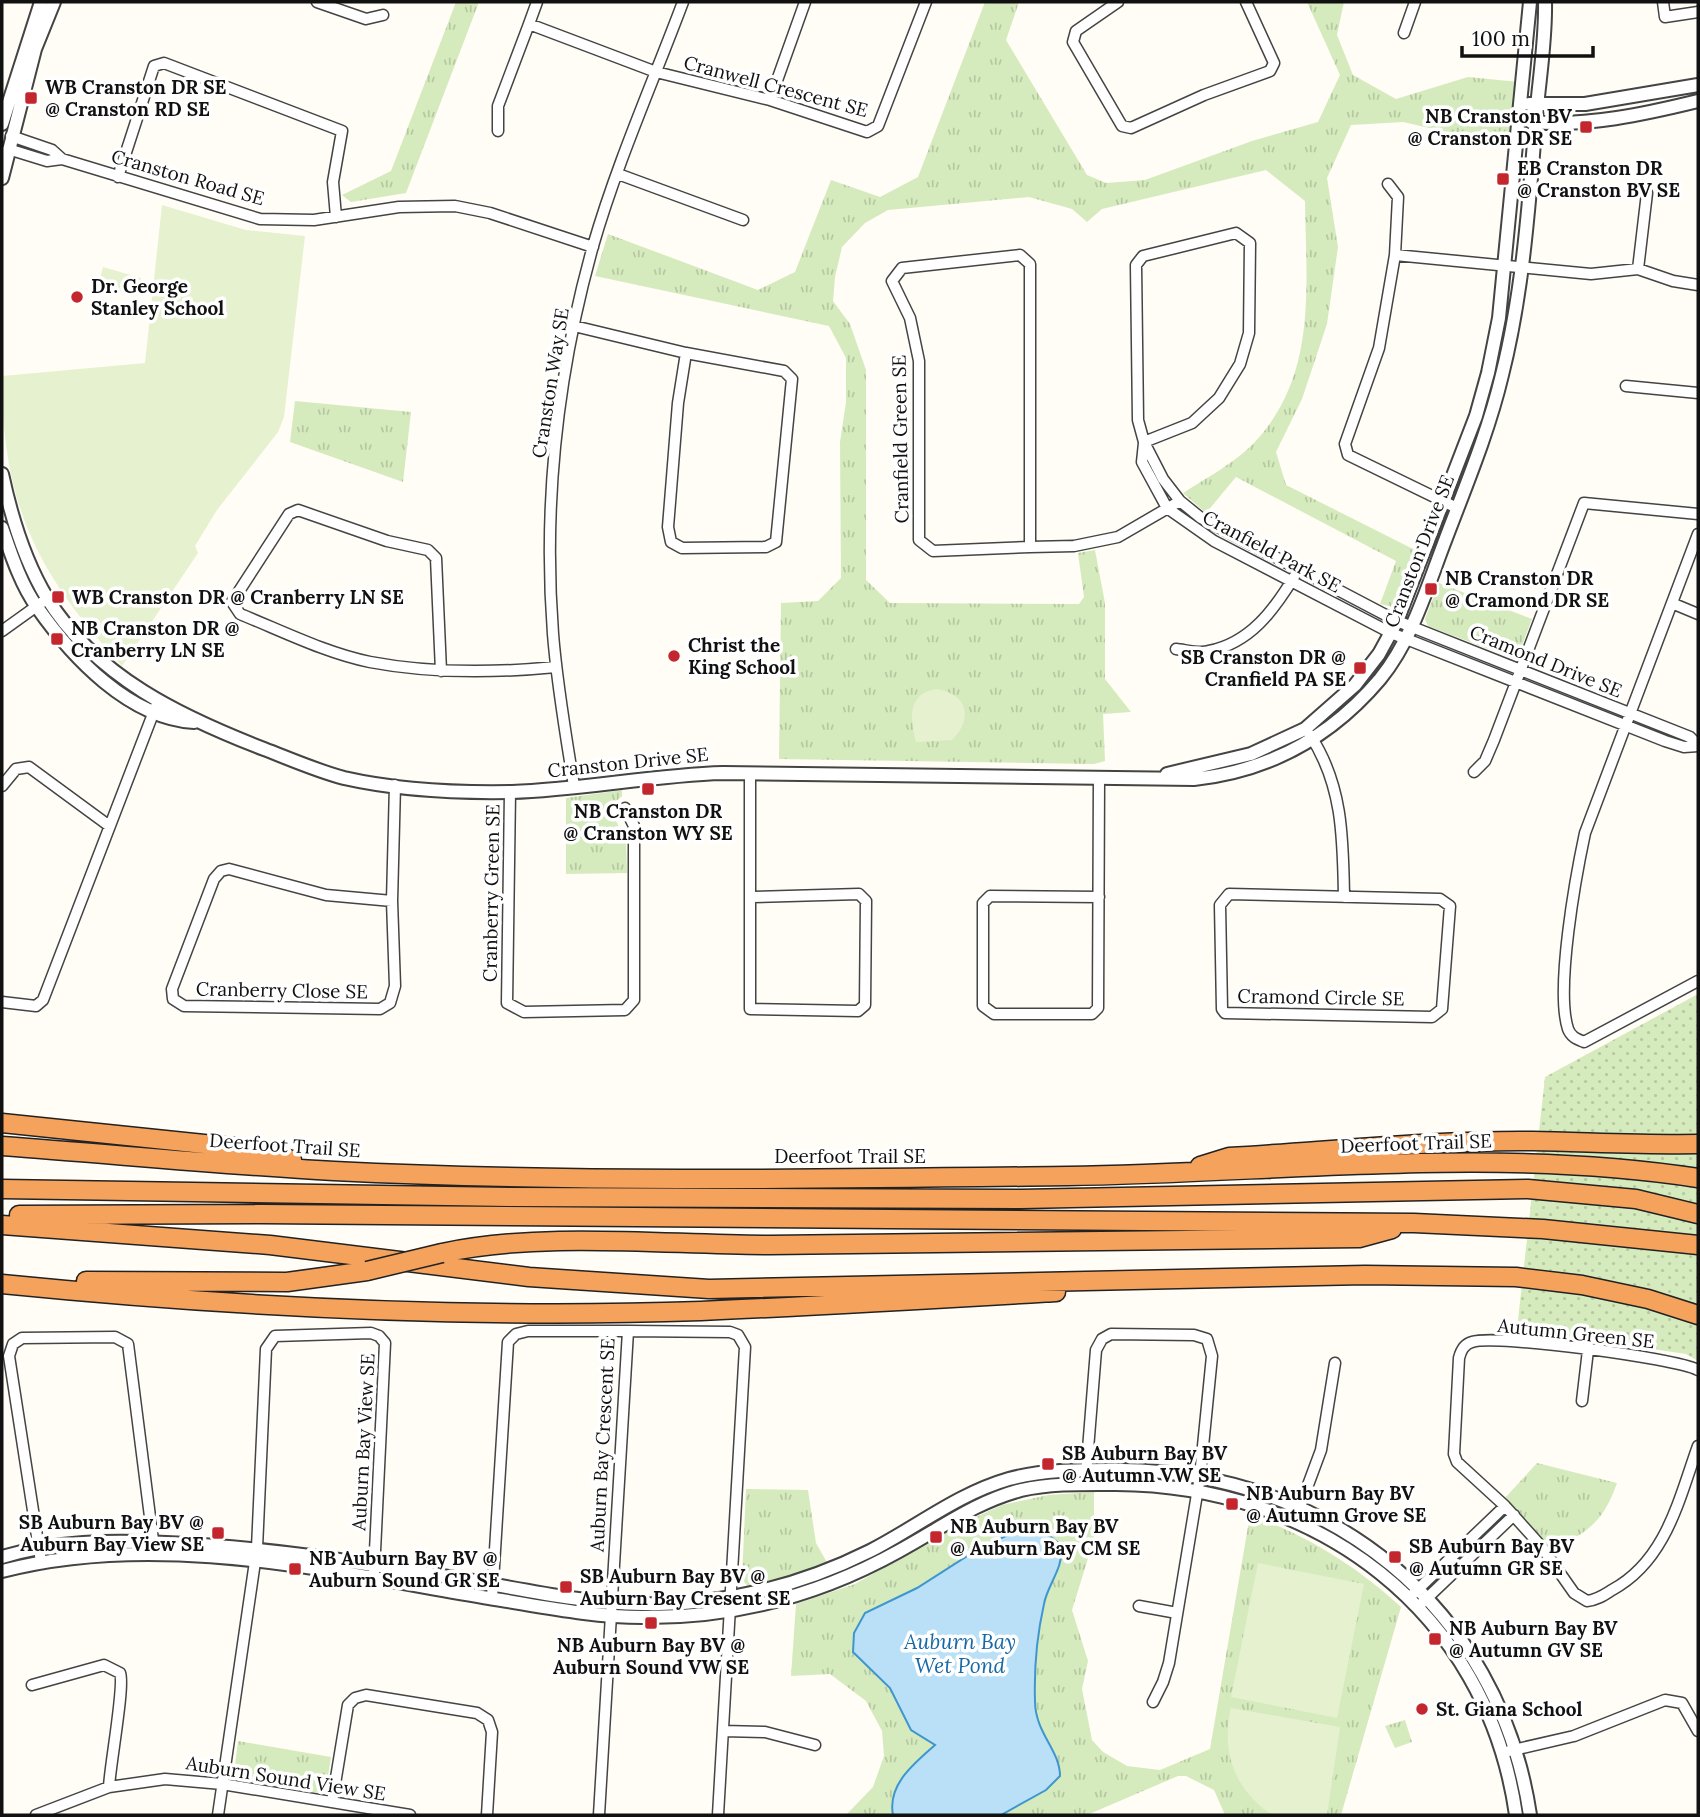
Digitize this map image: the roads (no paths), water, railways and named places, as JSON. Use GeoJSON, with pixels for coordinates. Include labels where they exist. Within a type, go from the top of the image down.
{"type":"FeatureCollection","features":[{"type":"Feature","properties":{"kind":"highway"},"geometry":{"type":"LineString","coordinates":[[2,1124],[252,1149],[332,1171]]}},
{"type":"Feature","properties":{"kind":"highway"},"geometry":{"type":"LineString","coordinates":[[1174,1174],[1229,1157],[1428,1145],[1532,1141],[1622,1146],[1698,1144]]}},
{"type":"Feature","properties":{"kind":"highway","name":"Deerfoot Trail SE"},"geometry":{"type":"LineString","coordinates":[[2,1146],[332,1171],[834,1178],[1174,1174],[1499,1161],[1625,1168],[1698,1178]]}},
{"type":"Feature","properties":{"kind":"highway"},"geometry":{"type":"LineString","coordinates":[[2,1189],[525,1197],[1021,1199],[1528,1189],[1636,1199],[1698,1214]]}},
{"type":"Feature","properties":{"kind":"highway"},"geometry":{"type":"LineString","coordinates":[[2,1215],[261,1214],[1414,1223],[1543,1229],[1698,1245]]}},
{"type":"Feature","properties":{"kind":"highway"},"geometry":{"type":"LineString","coordinates":[[2,1279],[263,1282],[310,1280],[367,1271],[485,1245],[768,1245],[1359,1238],[1414,1223]]}},
{"type":"Feature","properties":{"kind":"highway"},"geometry":{"type":"LineString","coordinates":[[2,1225],[270,1245],[529,1277],[683,1288],[1365,1275],[1516,1277],[1582,1285],[1648,1299],[1698,1315]]}},
{"type":"Feature","properties":{"kind":"highway"},"geometry":{"type":"LineString","coordinates":[[2,1284],[343,1308],[685,1311],[1170,1286],[1198,1279]]}},
{"type":"Feature","properties":{"kind":"street"},"geometry":{"type":"LineString","coordinates":[[2,124],[41,2]]}},
{"type":"Feature","properties":{"kind":"street"},"geometry":{"type":"LineString","coordinates":[[2,178],[6,142],[35,49],[54,2]]}},
{"type":"Feature","properties":{"kind":"street"},"geometry":{"type":"LineString","coordinates":[[317,2],[366,19],[383,15]]}},
{"type":"Feature","properties":{"kind":"street"},"geometry":{"type":"LineString","coordinates":[[498,131],[498,106],[537,2]]}},
{"type":"Feature","properties":{"kind":"street","name":"Cranston Way SE"},"geometry":{"type":"LineString","coordinates":[[574,786],[556,667],[550,524],[555,446],[574,326],[593,247],[682,2]]}},
{"type":"Feature","properties":{"kind":"street"},"geometry":{"type":"LineString","coordinates":[[770,100],[805,2]]}},
{"type":"Feature","properties":{"kind":"street","name":"Cranwell Crescent SE"},"geometry":{"type":"LineString","coordinates":[[529,24],[656,72],[770,100],[867,132],[878,126],[926,2]]}},
{"type":"Feature","properties":{"kind":"street"},"geometry":{"type":"LineString","coordinates":[[1118,2],[1076,31],[1073,42],[1122,126],[1131,128],[1204,95],[1270,71],[1274,63],[1245,2]]}},
{"type":"Feature","properties":{"kind":"street"},"geometry":{"type":"LineString","coordinates":[[1404,33],[1415,2]]}},
{"type":"Feature","properties":{"kind":"street","name":"Cranston Drive SE"},"geometry":{"type":"LineString","coordinates":[[1160,776],[1251,754],[1305,729],[1355,685],[1397,621],[1476,416],[1488,373],[1504,268],[1530,2]]}},
{"type":"Feature","properties":{"kind":"street","name":"Cranston Drive SE"},"geometry":{"type":"LineString","coordinates":[[2,528],[35,606],[72,649],[108,683],[156,707],[343,778],[395,785],[510,792],[659,775],[750,773],[1099,778],[1160,776],[1194,779],[1239,772],[1313,740],[1347,714],[1380,678],[1412,627],[1488,426],[1502,376],[1520,269],[1536,123],[1545,2]]}},
{"type":"Feature","properties":{"kind":"street"},"geometry":{"type":"LineString","coordinates":[[1663,2],[1665,17],[1698,12]]}},
{"type":"Feature","properties":{"kind":"street"},"geometry":{"type":"LineString","coordinates":[[118,177],[154,66],[164,63],[342,131],[333,182],[336,217]]}},
{"type":"Feature","properties":{"kind":"street"},"geometry":{"type":"LineString","coordinates":[[1521,103],[1585,104],[1698,85]]}},
{"type":"Feature","properties":{"kind":"street"},"geometry":{"type":"LineString","coordinates":[[1520,121],[1587,121],[1657,111],[1698,101]]}},
{"type":"Feature","properties":{"kind":"street","name":"Cranston Road SE"},"geometry":{"type":"LineString","coordinates":[[6,142],[52,150],[62,159],[260,219],[289,221],[412,206],[455,206],[490,214],[593,247]]}},
{"type":"Feature","properties":{"kind":"street"},"geometry":{"type":"LineString","coordinates":[[618,174],[743,220]]}},
{"type":"Feature","properties":{"kind":"street"},"geometry":{"type":"LineString","coordinates":[[1388,184],[1398,197],[1395,256],[1379,348],[1345,444],[1348,455],[1457,508]]}},
{"type":"Feature","properties":{"kind":"street"},"geometry":{"type":"LineString","coordinates":[[1638,269],[1647,193]]}},
{"type":"Feature","properties":{"kind":"street","name":"Cranfield Park SE"},"geometry":{"type":"LineString","coordinates":[[1144,442],[1192,423],[1219,398],[1240,364],[1249,333],[1250,243],[1236,233],[1143,256],[1136,265],[1138,420],[1144,442],[1163,480],[1180,501],[1201,518],[1397,621]]}},
{"type":"Feature","properties":{"kind":"street","name":"Cranfield Green SE"},"geometry":{"type":"LineString","coordinates":[[1030,547],[1030,264],[1020,255],[902,268],[892,281],[910,318],[919,360],[919,540],[933,551],[1074,546],[1118,537],[1180,501]]}},
{"type":"Feature","properties":{"kind":"street"},"geometry":{"type":"LineString","coordinates":[[1395,256],[1591,274],[1638,269],[1673,281],[1698,285]]}},
{"type":"Feature","properties":{"kind":"street"},"geometry":{"type":"LineString","coordinates":[[574,326],[686,354],[784,371],[792,379],[779,505],[779,534],[776,542],[766,547],[682,548],[671,542],[668,527],[678,403],[686,354]]}},
{"type":"Feature","properties":{"kind":"street"},"geometry":{"type":"LineString","coordinates":[[1626,386],[1698,393]]}},
{"type":"Feature","properties":{"kind":"street","name":"Cranfield Park SE"},"geometry":{"type":"LineString","coordinates":[[1144,442],[1142,462],[1167,508],[1214,541],[1391,633]]}},
{"type":"Feature","properties":{"kind":"street","name":"Cranston Drive SE"},"geometry":{"type":"LineString","coordinates":[[2,474],[9,511],[48,598],[100,659],[156,707]]}},
{"type":"Feature","properties":{"kind":"street"},"geometry":{"type":"LineString","coordinates":[[1474,772],[1485,761],[1584,503],[1698,514]]}},
{"type":"Feature","properties":{"kind":"street"},"geometry":{"type":"LineString","coordinates":[[441,671],[436,558],[428,551],[387,541],[298,510],[289,514],[232,602],[240,614],[320,646],[368,661],[441,671],[492,673],[556,667]]}},
{"type":"Feature","properties":{"kind":"street"},"geometry":{"type":"LineString","coordinates":[[1698,534],[1631,713],[1690,737],[1698,745]]}},
{"type":"Feature","properties":{"kind":"street"},"geometry":{"type":"LineString","coordinates":[[1176,649],[1208,652],[1236,641],[1262,623],[1298,570]]}},
{"type":"Feature","properties":{"kind":"street"},"geometry":{"type":"LineString","coordinates":[[2,631],[48,598]]}},
{"type":"Feature","properties":{"kind":"street"},"geometry":{"type":"LineString","coordinates":[[1674,604],[1698,614]]}},
{"type":"Feature","properties":{"kind":"street","name":"Cramond Drive SE"},"geometry":{"type":"LineString","coordinates":[[1391,633],[1626,726],[1631,713],[1397,621]]}},
{"type":"Feature","properties":{"kind":"street"},"geometry":{"type":"LineString","coordinates":[[2,1002],[36,1006],[43,1000],[108,825],[156,707]]}},
{"type":"Feature","properties":{"kind":"street"},"geometry":{"type":"LineString","coordinates":[[1698,745],[1684,747],[1626,726],[1586,833],[1577,873],[1565,968],[1568,1029],[1574,1038],[1584,1042],[1698,981]]}},
{"type":"Feature","properties":{"kind":"street"},"geometry":{"type":"LineString","coordinates":[[1305,729],[1338,793],[1343,826],[1344,897]]}},
{"type":"Feature","properties":{"kind":"street"},"geometry":{"type":"LineString","coordinates":[[2,786],[16,769],[29,767],[108,825]]}},
{"type":"Feature","properties":{"kind":"street"},"geometry":{"type":"LineString","coordinates":[[750,773],[750,1009],[858,1011],[865,1005],[866,901],[859,894],[752,897]]}},
{"type":"Feature","properties":{"kind":"street"},"geometry":{"type":"LineString","coordinates":[[1099,778],[1099,897],[1098,1009],[1092,1014],[994,1014],[983,1006],[983,903],[990,896],[1099,897]]}},
{"type":"Feature","properties":{"kind":"street","name":"Cranberry Close SE"},"geometry":{"type":"LineString","coordinates":[[392,901],[326,895],[229,869],[221,871],[214,879],[172,989],[173,999],[184,1006],[380,1009],[390,1003],[394,995],[392,901],[395,785]]}},
{"type":"Feature","properties":{"kind":"street","name":"Cranberry Green SE"},"geometry":{"type":"LineString","coordinates":[[510,792],[508,1003],[524,1012],[625,1010],[634,1000],[634,826],[625,808]]}},
{"type":"Feature","properties":{"kind":"street","name":"Cramond Circle SE"},"geometry":{"type":"LineString","coordinates":[[1229,894],[1344,897],[1440,900],[1450,906],[1443,1009],[1433,1017],[1225,1013],[1222,1009],[1220,905],[1229,894]]}},
{"type":"Feature","properties":{"kind":"street","name":"Auburn Bay Crescent SE"},"geometry":{"type":"LineString","coordinates":[[492,1598],[506,1349],[510,1339],[528,1331],[628,1331],[611,1616]]}},
{"type":"Feature","properties":{"kind":"street"},"geometry":{"type":"LineString","coordinates":[[628,1331],[730,1332],[744,1341],[718,1815]]}},
{"type":"Feature","properties":{"kind":"street","name":"Auburn Bay View SE"},"geometry":{"type":"LineString","coordinates":[[257,1548],[266,1349],[269,1342],[281,1334],[370,1333],[382,1338],[387,1352],[373,1579]]}},
{"type":"Feature","properties":{"kind":"street"},"geometry":{"type":"LineString","coordinates":[[1085,1483],[1096,1350],[1100,1341],[1111,1334],[1194,1335],[1207,1339],[1212,1351],[1200,1476],[1165,1677],[1153,1702]]}},
{"type":"Feature","properties":{"kind":"street"},"geometry":{"type":"LineString","coordinates":[[41,1562],[9,1356],[13,1343],[22,1338],[115,1336],[128,1344],[155,1556]]}},
{"type":"Feature","properties":{"kind":"street","name":"Autumn Green SE"},"geometry":{"type":"LineString","coordinates":[[1698,1370],[1665,1359],[1478,1341],[1462,1349],[1454,1454],[1457,1462],[1514,1515],[1577,1597],[1587,1601],[1596,1599],[1629,1580],[1657,1550],[1668,1531],[1698,1446]]}},
{"type":"Feature","properties":{"kind":"street"},"geometry":{"type":"LineString","coordinates":[[1581,1401],[1588,1350]]}},
{"type":"Feature","properties":{"kind":"street"},"geometry":{"type":"LineString","coordinates":[[1295,1520],[1325,1435],[1335,1363]]}},
{"type":"Feature","properties":{"kind":"street"},"geometry":{"type":"LineString","coordinates":[[2,1557],[72,1544],[153,1542],[257,1548],[611,1603],[675,1603],[731,1597],[780,1586],[831,1569],[900,1535],[952,1502],[987,1486],[1042,1472],[1146,1470],[1200,1476],[1259,1490],[1301,1507],[1362,1542],[1456,1634],[1489,1686],[1515,1750],[1530,1815]]}},
{"type":"Feature","properties":{"kind":"street"},"geometry":{"type":"LineString","coordinates":[[2,1571],[87,1556],[155,1556],[256,1562],[611,1616],[660,1618],[730,1611],[792,1597],[840,1580],[895,1553],[983,1502],[1034,1488],[1085,1483],[1198,1489],[1250,1502],[1295,1520],[1352,1552],[1417,1598],[1465,1672],[1484,1709],[1502,1752],[1516,1815]]}},
{"type":"Feature","properties":{"kind":"street"},"geometry":{"type":"LineString","coordinates":[[1417,1598],[1505,1506]]}},
{"type":"Feature","properties":{"kind":"street"},"geometry":{"type":"LineString","coordinates":[[1417,1598],[1514,1515]]}},
{"type":"Feature","properties":{"kind":"street"},"geometry":{"type":"LineString","coordinates":[[218,1815],[257,1548]]}},
{"type":"Feature","properties":{"kind":"street"},"geometry":{"type":"LineString","coordinates":[[1139,1606],[1177,1612]]}},
{"type":"Feature","properties":{"kind":"street"},"geometry":{"type":"LineString","coordinates":[[599,1815],[611,1616]]}},
{"type":"Feature","properties":{"kind":"street"},"geometry":{"type":"LineString","coordinates":[[32,1685],[104,1665],[120,1673],[123,1686],[113,1733],[109,1787]]}},
{"type":"Feature","properties":{"kind":"street"},"geometry":{"type":"LineString","coordinates":[[332,1802],[348,1705],[355,1698],[366,1695],[477,1713],[488,1720],[492,1732],[487,1815]]}},
{"type":"Feature","properties":{"kind":"street"},"geometry":{"type":"LineString","coordinates":[[1502,1752],[1606,1725],[1665,1700],[1682,1703],[1698,1731]]}},
{"type":"Feature","properties":{"kind":"street"},"geometry":{"type":"LineString","coordinates":[[723,1731],[765,1732],[815,1745]]}},
{"type":"Feature","properties":{"kind":"street","name":"Auburn Sound View SE"},"geometry":{"type":"LineString","coordinates":[[36,1815],[109,1787],[165,1779],[222,1784],[411,1815]]}},
{"type":"Feature","properties":{"kind":"water","name":"Auburn Bay Wet Pond"},"geometry":{"type":"Polygon","coordinates":[[[1027,1527],[1046,1534],[1061,1548],[1060,1562],[1046,1597],[1042,1616],[1036,1652],[1035,1689],[1039,1723],[1056,1758],[1060,1776],[1046,1790],[1001,1815],[893,1815],[892,1804],[898,1784],[911,1767],[935,1745],[911,1730],[890,1688],[853,1652],[854,1633],[865,1613],[917,1588],[983,1546],[1027,1527]]]}},
{"type":"Feature","properties":{"kind":"place","name":"WB Cranston DR SE @ Cranston RD SE"},"geometry":{"type":"Point","coordinates":[31,98]}},
{"type":"Feature","properties":{"kind":"place","name":"NB Cranston BV @ Cranston DR SE"},"geometry":{"type":"Point","coordinates":[1586,127]}},
{"type":"Feature","properties":{"kind":"place","name":"EB Cranston DR @ Cranston BV SE"},"geometry":{"type":"Point","coordinates":[1503,179]}},
{"type":"Feature","properties":{"kind":"place","name":"Dr. George Stanley School"},"geometry":{"type":"Point","coordinates":[77,297]}},
{"type":"Feature","properties":{"kind":"place","name":"NB Cranston DR @ Cramond DR SE"},"geometry":{"type":"Point","coordinates":[1431,589]}},
{"type":"Feature","properties":{"kind":"place","name":"WB Cranston DR @ Cranberry LN SE"},"geometry":{"type":"Point","coordinates":[58,597]}},
{"type":"Feature","properties":{"kind":"place","name":"NB Cranston DR @ Cranberry LN SE"},"geometry":{"type":"Point","coordinates":[57,639]}},
{"type":"Feature","properties":{"kind":"place","name":"Christ the King School"},"geometry":{"type":"Point","coordinates":[674,656]}},
{"type":"Feature","properties":{"kind":"place","name":"SB Cranston DR @ Cranfield PA SE"},"geometry":{"type":"Point","coordinates":[1360,668]}},
{"type":"Feature","properties":{"kind":"place","name":"NB Cranston DR @ Cranston WY SE"},"geometry":{"type":"Point","coordinates":[648,789]}},
{"type":"Feature","properties":{"kind":"place","name":"SB Auburn Bay BV @ Autumn VW SE"},"geometry":{"type":"Point","coordinates":[1048,1464]}},
{"type":"Feature","properties":{"kind":"place","name":"NB Auburn Bay BV @ Autumn Grove SE"},"geometry":{"type":"Point","coordinates":[1232,1504]}},
{"type":"Feature","properties":{"kind":"place","name":"SB Auburn Bay BV @ Auburn Bay View SE"},"geometry":{"type":"Point","coordinates":[218,1533]}},
{"type":"Feature","properties":{"kind":"place","name":"NB Auburn Bay BV @ Auburn Bay CM SE"},"geometry":{"type":"Point","coordinates":[936,1537]}},
{"type":"Feature","properties":{"kind":"place","name":"SB Auburn Bay BV @ Autumn GR SE"},"geometry":{"type":"Point","coordinates":[1395,1557]}},
{"type":"Feature","properties":{"kind":"place","name":"NB Auburn Bay BV @ Auburn Sound GR SE"},"geometry":{"type":"Point","coordinates":[295,1569]}},
{"type":"Feature","properties":{"kind":"place","name":"SB Auburn Bay BV @ Auburn Bay Cresent SE"},"geometry":{"type":"Point","coordinates":[566,1587]}},
{"type":"Feature","properties":{"kind":"place","name":"NB Auburn Bay BV @ Auburn Sound VW SE"},"geometry":{"type":"Point","coordinates":[651,1623]}},
{"type":"Feature","properties":{"kind":"place","name":"NB Auburn Bay BV @ Autumn GV SE"},"geometry":{"type":"Point","coordinates":[1435,1639]}},
{"type":"Feature","properties":{"kind":"place","name":"St. Giana School"},"geometry":{"type":"Point","coordinates":[1422,1709]}}]}
